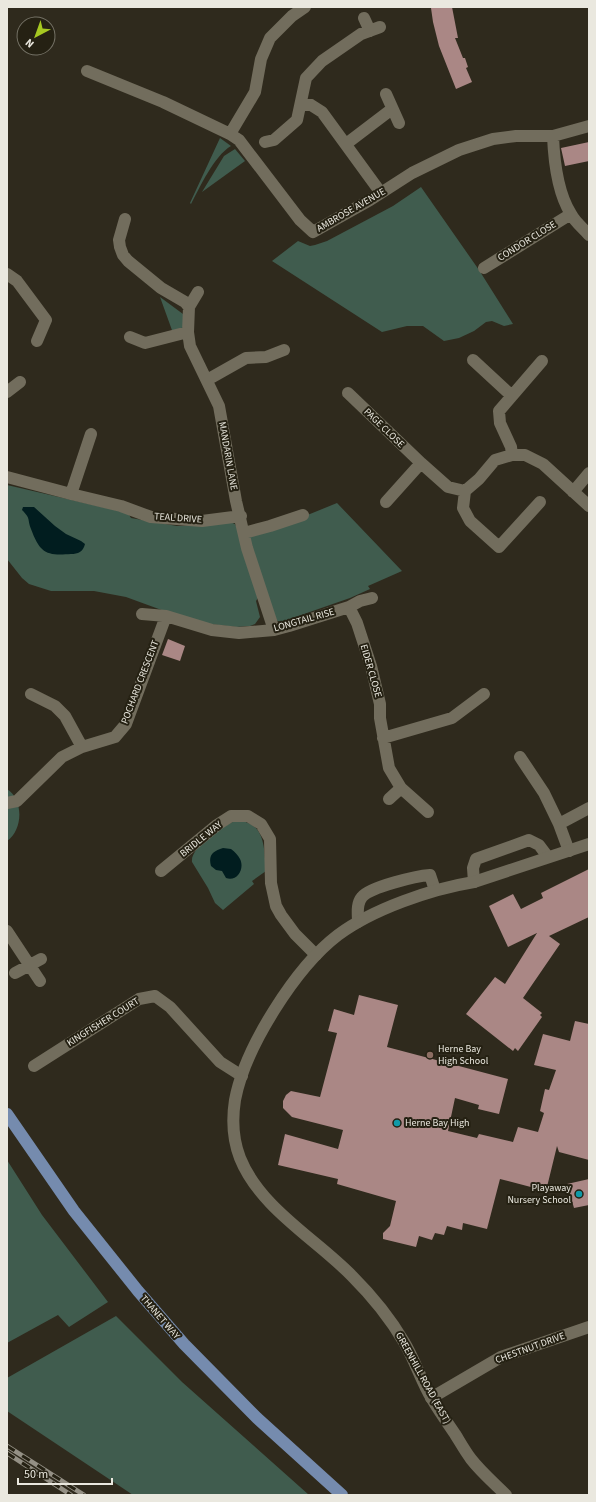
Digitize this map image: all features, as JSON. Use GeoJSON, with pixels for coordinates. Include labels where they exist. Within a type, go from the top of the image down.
{"type":"FeatureCollection","features":[{"type":"Feature","properties":{"kind":"main road","name":"THANET WAY"},"geometry":{"type":"LineString","coordinates":[[7,1114],[74,1211],[134,1286],[184,1344],[257,1418],[342,1495]]}},
{"type":"Feature","properties":{"kind":"street"},"geometry":{"type":"LineString","coordinates":[[230,134],[255,92],[261,59],[270,38],[292,16],[305,7]]}},
{"type":"Feature","properties":{"kind":"street"},"geometry":{"type":"LineString","coordinates":[[265,142],[274,140],[297,120],[306,78],[322,61],[361,34],[375,29],[364,18]]}},
{"type":"Feature","properties":{"kind":"street","name":"AMBROSE AVENUE"},"geometry":{"type":"LineString","coordinates":[[87,71],[163,102],[230,134],[239,140],[300,220],[313,232],[381,193],[412,173],[459,150],[493,139],[516,136],[553,136],[589,126]]}},
{"type":"Feature","properties":{"kind":"street"},"geometry":{"type":"LineString","coordinates":[[386,94],[398,124]]}},
{"type":"Feature","properties":{"kind":"street"},"geometry":{"type":"LineString","coordinates":[[301,103],[310,105],[322,112],[381,193]]}},
{"type":"Feature","properties":{"kind":"street"},"geometry":{"type":"LineString","coordinates":[[346,144],[392,108]]}},
{"type":"Feature","properties":{"kind":"street"},"geometry":{"type":"LineString","coordinates":[[553,136],[562,196],[571,214],[589,235]]}},
{"type":"Feature","properties":{"kind":"street","name":"CONDOR CLOSE"},"geometry":{"type":"LineString","coordinates":[[484,268],[571,214]]}},
{"type":"Feature","properties":{"kind":"street"},"geometry":{"type":"LineString","coordinates":[[125,219],[119,240],[123,255],[161,288],[185,302],[189,307]]}},
{"type":"Feature","properties":{"kind":"street"},"geometry":{"type":"LineString","coordinates":[[7,274],[17,281],[46,320],[37,341]]}},
{"type":"Feature","properties":{"kind":"street","name":"MANDARIN LANE"},"geometry":{"type":"LineString","coordinates":[[198,292],[189,307],[188,332],[190,346],[219,406],[236,501],[241,516],[247,548],[274,630]]}},
{"type":"Feature","properties":{"kind":"street"},"geometry":{"type":"LineString","coordinates":[[130,337],[145,343],[188,332]]}},
{"type":"Feature","properties":{"kind":"street"},"geometry":{"type":"LineString","coordinates":[[207,380],[246,358],[266,357],[284,350]]}},
{"type":"Feature","properties":{"kind":"street"},"geometry":{"type":"LineString","coordinates":[[474,360],[512,396]]}},
{"type":"Feature","properties":{"kind":"street"},"geometry":{"type":"LineString","coordinates":[[512,455],[511,447],[500,423],[499,411],[542,362]]}},
{"type":"Feature","properties":{"kind":"street"},"geometry":{"type":"LineString","coordinates":[[7,392],[20,382]]}},
{"type":"Feature","properties":{"kind":"street","name":"PAGE CLOSE"},"geometry":{"type":"LineString","coordinates":[[348,393],[448,487],[465,491]]}},
{"type":"Feature","properties":{"kind":"street"},"geometry":{"type":"LineString","coordinates":[[71,494],[91,434]]}},
{"type":"Feature","properties":{"kind":"street"},"geometry":{"type":"LineString","coordinates":[[540,502],[499,547],[470,521],[463,508],[465,491],[479,479],[495,460],[512,455],[525,455],[543,464],[589,506]]}},
{"type":"Feature","properties":{"kind":"street"},"geometry":{"type":"LineString","coordinates":[[386,502],[421,463]]}},
{"type":"Feature","properties":{"kind":"street"},"geometry":{"type":"LineString","coordinates":[[573,492],[589,473]]}},
{"type":"Feature","properties":{"kind":"street","name":"TEAL DRIVE"},"geometry":{"type":"LineString","coordinates":[[7,477],[121,506],[151,517],[202,521],[241,516]]}},
{"type":"Feature","properties":{"kind":"street"},"geometry":{"type":"LineString","coordinates":[[244,533],[303,515]]}},
{"type":"Feature","properties":{"kind":"street","name":"LONGTAIL RISE"},"geometry":{"type":"LineString","coordinates":[[142,614],[166,616],[212,630],[239,633],[274,630],[349,607],[360,601],[372,598]]}},
{"type":"Feature","properties":{"kind":"street","name":"EIDER CLOSE"},"geometry":{"type":"LineString","coordinates":[[349,607],[357,624],[380,704],[383,738],[389,768],[401,788],[428,812]]}},
{"type":"Feature","properties":{"kind":"street","name":"POCHARD CRESCENT"},"geometry":{"type":"LineString","coordinates":[[7,803],[17,801],[62,757],[82,746],[115,737],[126,724],[166,616]]}},
{"type":"Feature","properties":{"kind":"street"},"geometry":{"type":"LineString","coordinates":[[31,694],[55,706],[65,716],[82,746]]}},
{"type":"Feature","properties":{"kind":"street"},"geometry":{"type":"LineString","coordinates":[[383,738],[452,718],[484,694]]}},
{"type":"Feature","properties":{"kind":"street"},"geometry":{"type":"LineString","coordinates":[[520,757],[544,793],[559,824],[569,851]]}},
{"type":"Feature","properties":{"kind":"street"},"geometry":{"type":"LineString","coordinates":[[389,800],[401,788]]}},
{"type":"Feature","properties":{"kind":"street"},"geometry":{"type":"LineString","coordinates":[[559,824],[589,808]]}},
{"type":"Feature","properties":{"kind":"street","name":"BRIDLE WAY"},"geometry":{"type":"LineString","coordinates":[[161,871],[205,834],[231,816],[248,816],[261,824],[270,839],[271,883],[276,906],[295,934],[316,955]]}},
{"type":"Feature","properties":{"kind":"street"},"geometry":{"type":"LineString","coordinates":[[474,882],[473,868],[476,859],[529,840],[538,845],[548,857]]}},
{"type":"Feature","properties":{"kind":"street","name":"GREENHILL ROAD (EAST)"},"geometry":{"type":"LineString","coordinates":[[506,1495],[471,1459],[431,1398],[404,1342],[381,1309],[353,1276],[269,1201],[251,1178],[240,1158],[235,1139],[235,1100],[251,1053],[284,996],[298,975],[316,955],[338,936],[358,922],[378,912],[435,890],[474,882],[589,844]]}},
{"type":"Feature","properties":{"kind":"street"},"geometry":{"type":"LineString","coordinates":[[358,922],[358,908],[362,897],[373,890],[414,877],[430,875],[435,890]]}},
{"type":"Feature","properties":{"kind":"street"},"geometry":{"type":"LineString","coordinates":[[7,931],[40,982]]}},
{"type":"Feature","properties":{"kind":"street"},"geometry":{"type":"LineString","coordinates":[[15,973],[41,959]]}},
{"type":"Feature","properties":{"kind":"street","name":"KINGFISHER COURT"},"geometry":{"type":"LineString","coordinates":[[34,1066],[139,999],[155,996],[170,1007],[220,1062],[242,1076]]}},
{"type":"Feature","properties":{"kind":"street","name":"CHESTNUT DRIVE"},"geometry":{"type":"LineString","coordinates":[[431,1398],[501,1357],[589,1327]]}},
{"type":"Feature","properties":{"kind":"green space"},"geometry":{"type":"Polygon","coordinates":[[[220,138],[231,146],[213,164],[191,204],[190,203],[220,138]]]}},
{"type":"Feature","properties":{"kind":"green space"},"geometry":{"type":"Polygon","coordinates":[[[235,149],[245,161],[202,192],[224,156],[235,149]]]}},
{"type":"Feature","properties":{"kind":"green space"},"geometry":{"type":"Polygon","coordinates":[[[421,187],[479,270],[513,324],[504,326],[492,321],[486,322],[474,331],[459,338],[444,341],[423,326],[407,326],[382,332],[272,261],[298,241],[310,246],[327,241],[393,206],[421,187]]]}},
{"type":"Feature","properties":{"kind":"green space"},"geometry":{"type":"Polygon","coordinates":[[[160,297],[183,314],[185,326],[173,333],[160,297]]]}},
{"type":"Feature","properties":{"kind":"green space"},"geometry":{"type":"Polygon","coordinates":[[[7,485],[128,513],[131,518],[177,526],[230,522],[235,524],[239,532],[310,514],[337,503],[402,571],[368,586],[370,589],[350,598],[281,622],[275,620],[259,596],[256,601],[260,617],[255,624],[236,627],[210,624],[167,612],[126,597],[94,591],[51,591],[29,584],[22,578],[7,559],[7,485]]]}},
{"type":"Feature","properties":{"kind":"green space"},"geometry":{"type":"Polygon","coordinates":[[[7,789],[13,794],[19,807],[19,823],[12,836],[7,841],[7,789]]]}},
{"type":"Feature","properties":{"kind":"green space"},"geometry":{"type":"Polygon","coordinates":[[[235,821],[253,825],[258,831],[265,854],[266,871],[252,881],[254,884],[223,910],[215,903],[208,888],[192,862],[196,850],[208,838],[223,827],[235,821]]]}},
{"type":"Feature","properties":{"kind":"green space"},"geometry":{"type":"Polygon","coordinates":[[[7,1160],[42,1215],[108,1302],[69,1327],[58,1315],[7,1343],[7,1160]]]}},
{"type":"Feature","properties":{"kind":"green space"},"geometry":{"type":"Polygon","coordinates":[[[116,1316],[182,1382],[309,1495],[133,1495],[7,1411],[7,1378],[116,1316]]]}},
{"type":"Feature","properties":{"kind":"water"},"geometry":{"type":"Polygon","coordinates":[[[23,507],[34,507],[66,534],[85,544],[83,549],[74,554],[55,554],[45,551],[41,548],[34,537],[28,517],[22,510],[23,507]]]}},
{"type":"Feature","properties":{"kind":"water"},"geometry":{"type":"Polygon","coordinates":[[[223,848],[231,849],[240,859],[241,870],[234,878],[226,878],[222,871],[216,870],[211,866],[210,859],[212,854],[223,848]]]}},
{"type":"Feature","properties":{"kind":"building"},"geometry":{"type":"Polygon","coordinates":[[[452,7],[458,38],[455,38],[463,58],[465,58],[468,67],[466,68],[472,82],[456,89],[439,46],[431,8],[452,7]]]}},
{"type":"Feature","properties":{"kind":"building"},"geometry":{"type":"Polygon","coordinates":[[[589,142],[589,161],[565,166],[561,148],[589,142]]]}},
{"type":"Feature","properties":{"kind":"building"},"geometry":{"type":"Polygon","coordinates":[[[168,639],[185,646],[180,661],[162,655],[168,639]]]}},
{"type":"Feature","properties":{"kind":"building"},"geometry":{"type":"Polygon","coordinates":[[[589,869],[589,917],[549,936],[560,944],[523,998],[542,1013],[540,1015],[542,1017],[518,1051],[515,1048],[513,1051],[466,1014],[495,977],[505,984],[537,933],[508,947],[489,906],[513,894],[521,909],[543,898],[541,893],[589,869]]]}},
{"type":"Feature","properties":{"kind":"building","name":"Herne Bay High"},"geometry":{"type":"Polygon","coordinates":[[[359,995],[398,1005],[387,1047],[508,1079],[499,1114],[478,1109],[479,1105],[455,1098],[448,1131],[477,1138],[479,1134],[513,1142],[518,1127],[538,1132],[544,1113],[540,1111],[545,1089],[549,1090],[556,1070],[534,1065],[543,1034],[570,1041],[575,1021],[589,1024],[589,1160],[559,1152],[557,1146],[546,1191],[500,1179],[487,1229],[463,1223],[462,1230],[447,1226],[444,1235],[435,1233],[432,1240],[419,1236],[416,1247],[383,1239],[383,1233],[390,1226],[396,1201],[337,1184],[338,1179],[278,1165],[285,1134],[338,1149],[343,1130],[292,1117],[283,1108],[283,1101],[286,1095],[291,1091],[320,1097],[337,1033],[328,1031],[334,1009],[354,1015],[359,995]]]}},
{"type":"Feature","properties":{"kind":"building","name":"Playaway Nursery School"},"geometry":{"type":"Polygon","coordinates":[[[589,1179],[589,1205],[574,1208],[567,1184],[589,1179]]]}},
{"type":"Feature","properties":{"kind":"railway"},"geometry":{"type":"LineString","coordinates":[[7,1446],[84,1495]]}},
{"type":"Feature","properties":{"kind":"railway"},"geometry":{"type":"LineString","coordinates":[[7,1453],[71,1495]]}},
{"type":"Feature","properties":{"kind":"place","name":"Herne Bay High School"},"geometry":{"type":"Point","coordinates":[430,1055]}},
{"type":"Feature","properties":{"kind":"place","name":"Herne Bay High"},"geometry":{"type":"Point","coordinates":[397,1123]}},
{"type":"Feature","properties":{"kind":"place","name":"Playaway Nursery School"},"geometry":{"type":"Point","coordinates":[579,1194]}}]}
